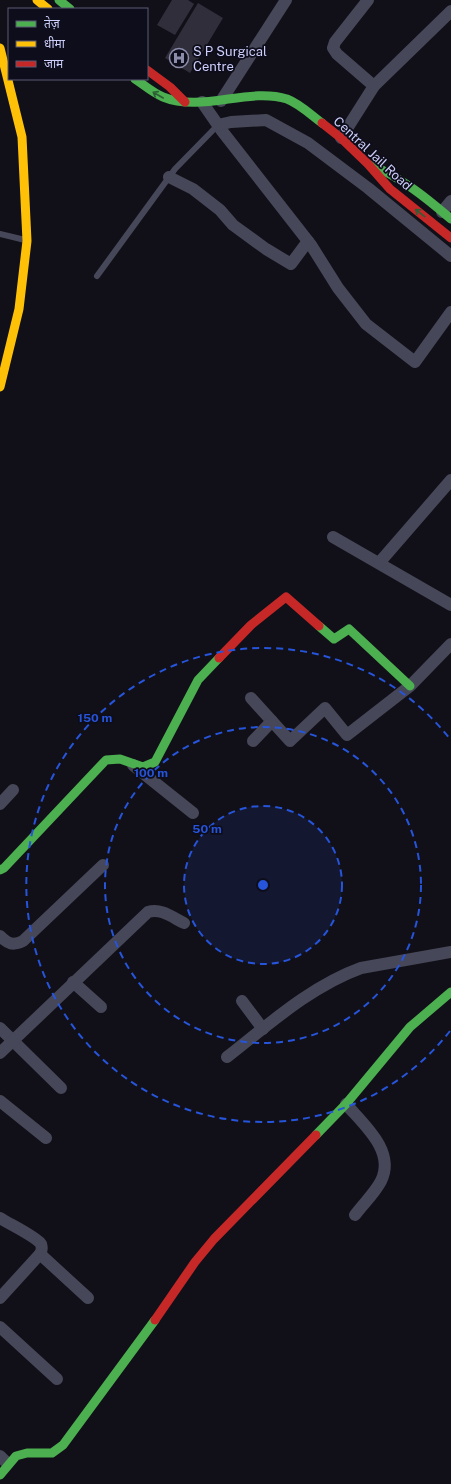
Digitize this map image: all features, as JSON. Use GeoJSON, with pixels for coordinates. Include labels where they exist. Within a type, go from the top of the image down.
{"type":"FeatureCollection","features":[{"type":"Feature","properties":{"kind":"street"},"geometry":{"type":"LineString","coordinates":[[38,0],[47,8]]}},
{"type":"Feature","properties":{"kind":"street"},"geometry":{"type":"LineString","coordinates":[[59,0],[69,8]]}},
{"type":"Feature","properties":{"kind":"street"},"geometry":{"type":"LineString","coordinates":[[221,101],[286,0]]}},
{"type":"Feature","properties":{"kind":"street"},"geometry":{"type":"LineString","coordinates":[[368,0],[333,48],[337,54],[374,86]]}},
{"type":"Feature","properties":{"kind":"street"},"geometry":{"type":"LineString","coordinates":[[342,138],[374,86],[451,11]]}},
{"type":"Feature","properties":{"kind":"street"},"geometry":{"type":"LineString","coordinates":[[0,48],[22,137],[27,241],[19,309],[0,387]]}},
{"type":"Feature","properties":{"kind":"street"},"geometry":{"type":"LineString","coordinates":[[148,71],[170,87],[185,102]]}},
{"type":"Feature","properties":{"kind":"street","name":"Central Jail Road"},"geometry":{"type":"LineString","coordinates":[[136,80],[162,97],[185,102],[221,101],[270,96],[286,99],[305,110],[342,138],[390,189],[451,238]]}},
{"type":"Feature","properties":{"kind":"street"},"geometry":{"type":"LineString","coordinates":[[202,102],[218,125],[308,241],[338,288],[366,324],[415,362],[451,312]]}},
{"type":"Feature","properties":{"kind":"street"},"geometry":{"type":"LineString","coordinates":[[218,125],[231,122],[266,120],[308,143],[368,188],[451,256]]}},
{"type":"Feature","properties":{"kind":"street"},"geometry":{"type":"LineString","coordinates":[[368,164],[396,176],[447,216],[451,201]]}},
{"type":"Feature","properties":{"kind":"street"},"geometry":{"type":"LineString","coordinates":[[169,177],[193,189],[220,210],[233,225],[266,249],[291,264],[308,241]]}},
{"type":"Feature","properties":{"kind":"street"},"geometry":{"type":"LineString","coordinates":[[379,563],[451,480]]}},
{"type":"Feature","properties":{"kind":"street"},"geometry":{"type":"LineString","coordinates":[[333,537],[451,606]]}},
{"type":"Feature","properties":{"kind":"street"},"geometry":{"type":"LineString","coordinates":[[133,766],[146,767],[155,762],[198,680],[251,625],[286,597],[334,639],[349,629],[410,686]]}},
{"type":"Feature","properties":{"kind":"street"},"geometry":{"type":"LineString","coordinates":[[251,698],[290,741],[325,708],[347,735],[410,686],[451,644]]}},
{"type":"Feature","properties":{"kind":"street"},"geometry":{"type":"LineString","coordinates":[[253,741],[272,721]]}},
{"type":"Feature","properties":{"kind":"street"},"geometry":{"type":"LineString","coordinates":[[0,870],[4,868],[106,760],[114,757],[123,758],[193,813]]}},
{"type":"Feature","properties":{"kind":"street"},"geometry":{"type":"LineString","coordinates":[[0,804],[13,790]]}},
{"type":"Feature","properties":{"kind":"street"},"geometry":{"type":"LineString","coordinates":[[0,936],[11,944],[17,944],[23,941],[103,866]]}},
{"type":"Feature","properties":{"kind":"street"},"geometry":{"type":"LineString","coordinates":[[0,1053],[148,912],[154,910],[162,912],[184,923]]}},
{"type":"Feature","properties":{"kind":"street"},"geometry":{"type":"LineString","coordinates":[[227,1057],[318,989],[348,973],[361,968],[451,952]]}},
{"type":"Feature","properties":{"kind":"street"},"geometry":{"type":"LineString","coordinates":[[73,982],[101,1008]]}},
{"type":"Feature","properties":{"kind":"street"},"geometry":{"type":"LineString","coordinates":[[0,1475],[4,1459],[26,1452],[52,1453],[58,1450],[168,1303],[195,1262],[214,1239],[346,1104],[410,1027],[451,992]]}},
{"type":"Feature","properties":{"kind":"street"},"geometry":{"type":"LineString","coordinates":[[242,1001],[263,1029]]}},
{"type":"Feature","properties":{"kind":"street"},"geometry":{"type":"LineString","coordinates":[[0,1028],[61,1088]]}},
{"type":"Feature","properties":{"kind":"street"},"geometry":{"type":"LineString","coordinates":[[0,1101],[46,1138]]}},
{"type":"Feature","properties":{"kind":"street"},"geometry":{"type":"LineString","coordinates":[[346,1104],[377,1140],[383,1156],[384,1170],[381,1181],[355,1215]]}},
{"type":"Feature","properties":{"kind":"street"},"geometry":{"type":"LineString","coordinates":[[0,1218],[36,1240],[41,1244],[42,1250],[0,1298]]}},
{"type":"Feature","properties":{"kind":"street"},"geometry":{"type":"LineString","coordinates":[[40,1254],[88,1298]]}},
{"type":"Feature","properties":{"kind":"street"},"geometry":{"type":"LineString","coordinates":[[0,1327],[57,1379]]}},
{"type":"Feature","properties":{"kind":"lane"},"geometry":{"type":"LineString","coordinates":[[97,276],[185,157],[218,125]]}},
{"type":"Feature","properties":{"kind":"lane"},"geometry":{"type":"LineString","coordinates":[[0,234],[27,241]]}},
{"type":"Feature","properties":{"kind":"building"},"geometry":{"type":"Polygon","coordinates":[[[172,0],[188,0],[194,4],[175,35],[157,25],[172,0]]]}},
{"type":"Feature","properties":{"kind":"building"},"geometry":{"type":"Polygon","coordinates":[[[198,3],[223,18],[190,73],[165,58],[198,3]]]}},
{"type":"Feature","properties":{"kind":"traffic: fast"},"geometry":{"type":"LineString","coordinates":[[59,0],[69,8]]}},
{"type":"Feature","properties":{"kind":"traffic: fast"},"geometry":{"type":"LineString","coordinates":[[136,80],[159,95],[178,101],[209,102],[257,96],[272,96],[287,99],[301,107],[322,123]]}},
{"type":"Feature","properties":{"kind":"traffic: fast"},"geometry":{"type":"LineString","coordinates":[[372,165],[413,189],[451,219]]}},
{"type":"Feature","properties":{"kind":"traffic: fast"},"geometry":{"type":"LineString","coordinates":[[319,626],[334,639],[349,629],[410,686]]}},
{"type":"Feature","properties":{"kind":"traffic: fast"},"geometry":{"type":"LineString","coordinates":[[0,870],[4,868],[106,760],[120,759],[143,767],[155,762],[198,680],[219,658]]}},
{"type":"Feature","properties":{"kind":"traffic: fast"},"geometry":{"type":"LineString","coordinates":[[316,1135],[346,1104],[410,1027],[451,992]]}},
{"type":"Feature","properties":{"kind":"traffic: fast"},"geometry":{"type":"LineString","coordinates":[[0,1475],[16,1456],[27,1453],[52,1453],[63,1445],[155,1320]]}},
{"type":"Feature","properties":{"kind":"traffic: slow"},"geometry":{"type":"LineString","coordinates":[[37,0],[47,8]]}},
{"type":"Feature","properties":{"kind":"traffic: slow"},"geometry":{"type":"LineString","coordinates":[[0,48],[22,137],[27,241],[19,309],[0,387]]}},
{"type":"Feature","properties":{"kind":"traffic: jam"},"geometry":{"type":"LineString","coordinates":[[148,71],[170,87],[185,102]]}},
{"type":"Feature","properties":{"kind":"traffic: jam"},"geometry":{"type":"LineString","coordinates":[[322,123],[341,138],[368,164],[390,189],[451,238]]}},
{"type":"Feature","properties":{"kind":"traffic: jam"},"geometry":{"type":"LineString","coordinates":[[219,658],[251,625],[286,597],[319,626]]}},
{"type":"Feature","properties":{"kind":"traffic: jam"},"geometry":{"type":"LineString","coordinates":[[155,1320],[195,1262],[214,1239],[316,1135]]}},
{"type":"Feature","properties":{"kind":"place","name":"S P Surgical Centre"},"geometry":{"type":"Point","coordinates":[179,58]}}]}
